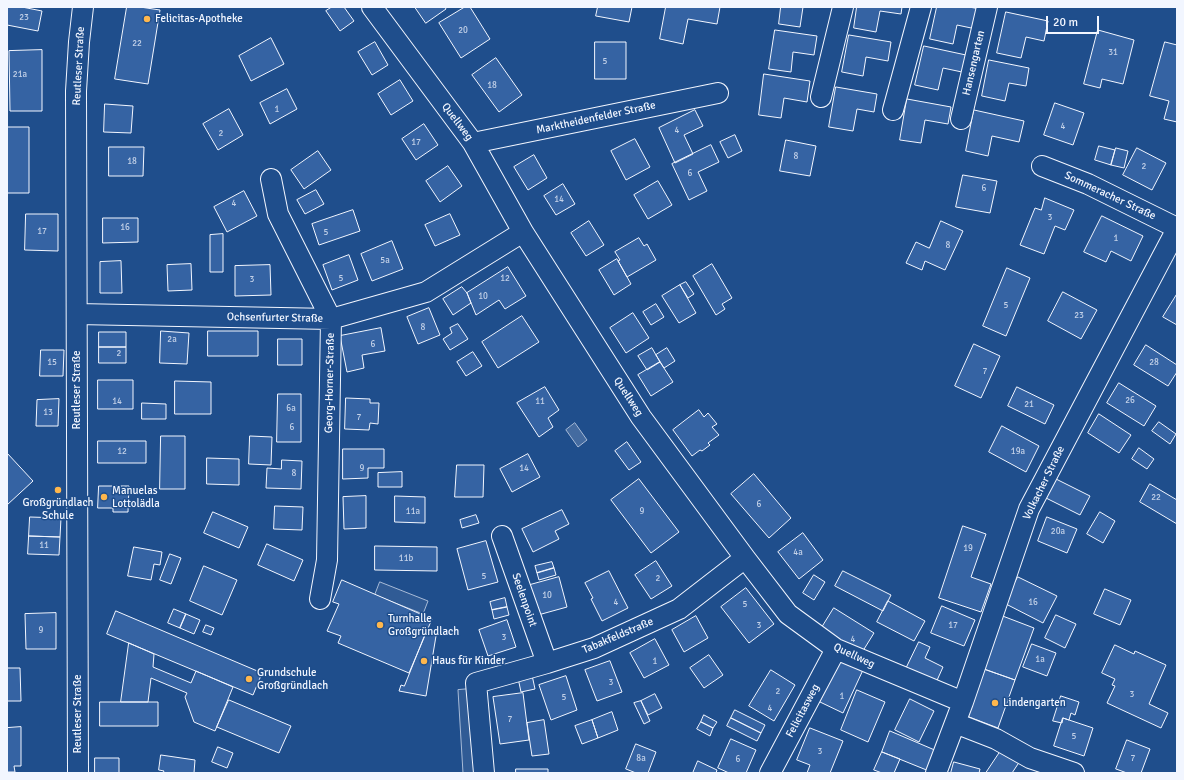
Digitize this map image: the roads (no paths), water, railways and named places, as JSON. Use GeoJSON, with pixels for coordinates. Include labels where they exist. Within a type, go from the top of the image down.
{"type":"FeatureCollection","features":[{"type":"Feature","properties":{"kind":"street","name":"Reutleser Straße"},"geometry":{"type":"LineString","coordinates":[[78,773],[76,92],[83,7]]}},
{"type":"Feature","properties":{"kind":"street","name":"Quellweg"},"geometry":{"type":"LineString","coordinates":[[372,7],[473,143],[523,232],[641,417],[788,614],[836,650],[963,702]]}},
{"type":"Feature","properties":{"kind":"street"},"geometry":{"type":"LineString","coordinates":[[821,97],[843,7]]}},
{"type":"Feature","properties":{"kind":"street"},"geometry":{"type":"LineString","coordinates":[[893,110],[921,7]]}},
{"type":"Feature","properties":{"kind":"street","name":"Hansengarten"},"geometry":{"type":"LineString","coordinates":[[961,119],[987,7]]}},
{"type":"Feature","properties":{"kind":"street","name":"Marktheidenfelder Straße"},"geometry":{"type":"LineString","coordinates":[[473,143],[718,93]]}},
{"type":"Feature","properties":{"kind":"street","name":"Sommeracher Straße"},"geometry":{"type":"LineString","coordinates":[[1042,166],[1088,184],[1177,229]]}},
{"type":"Feature","properties":{"kind":"street","name":"Georg-Horner-Straße"},"geometry":{"type":"LineString","coordinates":[[271,179],[278,214],[330,319],[327,560],[320,599]]}},
{"type":"Feature","properties":{"kind":"street","name":"Volkacher Straße"},"geometry":{"type":"LineString","coordinates":[[936,773],[963,702],[1029,509],[1177,229]]}},
{"type":"Feature","properties":{"kind":"street","name":"Ochsenfurter Straße"},"geometry":{"type":"LineString","coordinates":[[77,314],[330,319],[426,292],[523,232]]}},
{"type":"Feature","properties":{"kind":"street","name":"Seelenpoint"},"geometry":{"type":"LineString","coordinates":[[502,536],[547,664]]}},
{"type":"Feature","properties":{"kind":"street","name":"Tabakfeldstraße"},"geometry":{"type":"LineString","coordinates":[[484,773],[476,683],[547,664],[594,648],[680,609],[745,558]]}},
{"type":"Feature","properties":{"kind":"street","name":"Felicitasweg"},"geometry":{"type":"LineString","coordinates":[[770,773],[836,650]]}},
{"type":"Feature","properties":{"kind":"street"},"geometry":{"type":"LineString","coordinates":[[955,723],[996,739],[1030,758],[1074,773]]}},
{"type":"Feature","properties":{"kind":"place","name":"Felicitas-Apotheke"},"geometry":{"type":"Point","coordinates":[147,19]}},
{"type":"Feature","properties":{"kind":"place","name":"Großgründlach Schule"},"geometry":{"type":"Point","coordinates":[58,490]}},
{"type":"Feature","properties":{"kind":"place","name":"Manuelas Lottolädla"},"geometry":{"type":"Point","coordinates":[104,497]}},
{"type":"Feature","properties":{"kind":"place","name":"Turnhalle Großgründlach"},"geometry":{"type":"Point","coordinates":[380,625]}},
{"type":"Feature","properties":{"kind":"place","name":"Haus für Kinder"},"geometry":{"type":"Point","coordinates":[424,661]}},
{"type":"Feature","properties":{"kind":"place","name":"Grundschule Großgründlach"},"geometry":{"type":"Point","coordinates":[249,679]}},
{"type":"Feature","properties":{"kind":"place","name":"Lindengarten"},"geometry":{"type":"Point","coordinates":[995,703]}}]}
